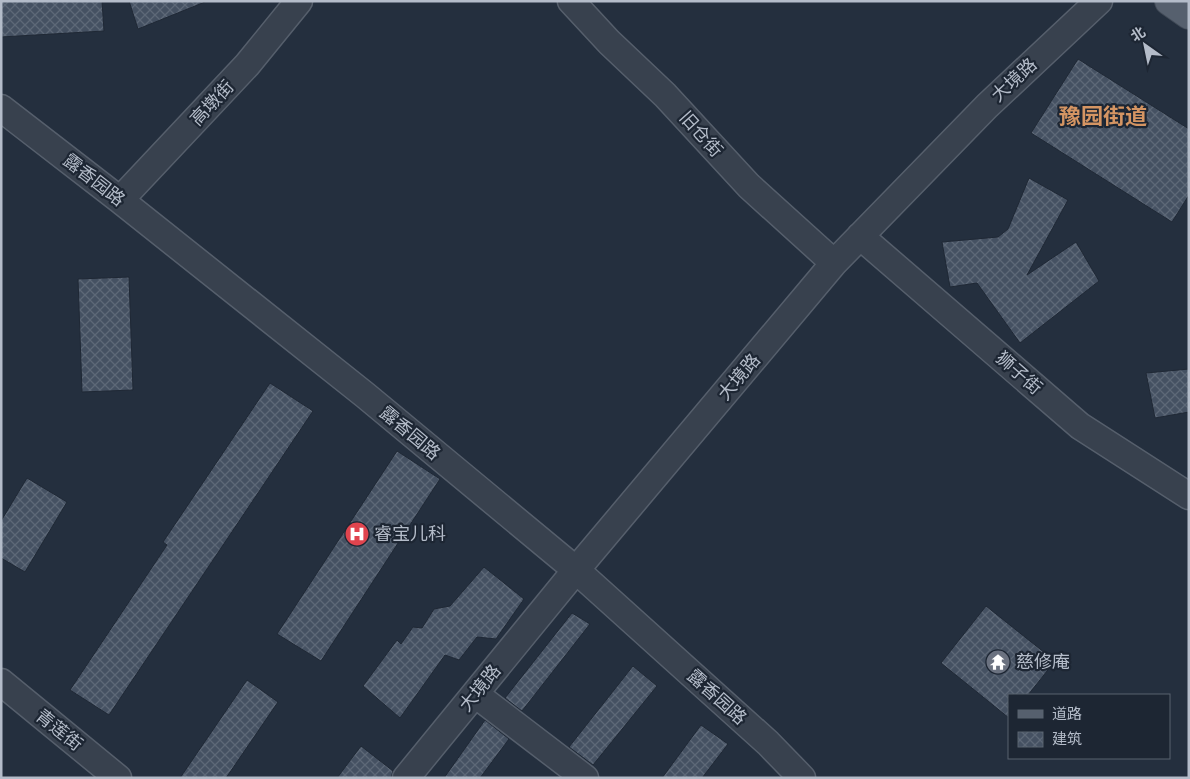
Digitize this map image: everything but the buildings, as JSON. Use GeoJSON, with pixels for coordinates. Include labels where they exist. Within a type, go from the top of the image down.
{"type":"FeatureCollection","features":[{"type":"Feature","properties":{"kind":"main road"},"geometry":{"type":"LineString","coordinates":[[1169,1],[1189,15]]}},
{"type":"Feature","properties":{"kind":"street","name":"高墩街"},"geometry":{"type":"LineString","coordinates":[[120,200],[246,65],[299,1]]}},
{"type":"Feature","properties":{"kind":"street","name":"旧仓街"},"geometry":{"type":"LineString","coordinates":[[571,1],[609,42],[666,95],[749,186],[834,263]]}},
{"type":"Feature","properties":{"kind":"street","name":"大境路"},"geometry":{"type":"LineString","coordinates":[[406,778],[576,570],[834,263],[987,106],[1099,1]]}},
{"type":"Feature","properties":{"kind":"street","name":"露香园路"},"geometry":{"type":"LineString","coordinates":[[1,108],[365,395],[576,570],[768,743],[802,778]]}},
{"type":"Feature","properties":{"kind":"street","name":"狮子街"},"geometry":{"type":"LineString","coordinates":[[860,236],[1080,426],[1189,496]]}},
{"type":"Feature","properties":{"kind":"street","name":"青莲街"},"geometry":{"type":"LineString","coordinates":[[1,682],[118,778]]}},
{"type":"Feature","properties":{"kind":"street"},"geometry":{"type":"LineString","coordinates":[[475,694],[585,778]]}},
{"type":"Feature","properties":{"kind":"place","name":"睿宝儿科"},"geometry":{"type":"Point","coordinates":[357,534]}},
{"type":"Feature","properties":{"kind":"place","name":"慈修庵"},"geometry":{"type":"Point","coordinates":[998,662]}},
{"type":"Feature","properties":{"kind":"district","name":"豫园街道"},"geometry":{"type":"Point","coordinates":[1103,116]}}]}
